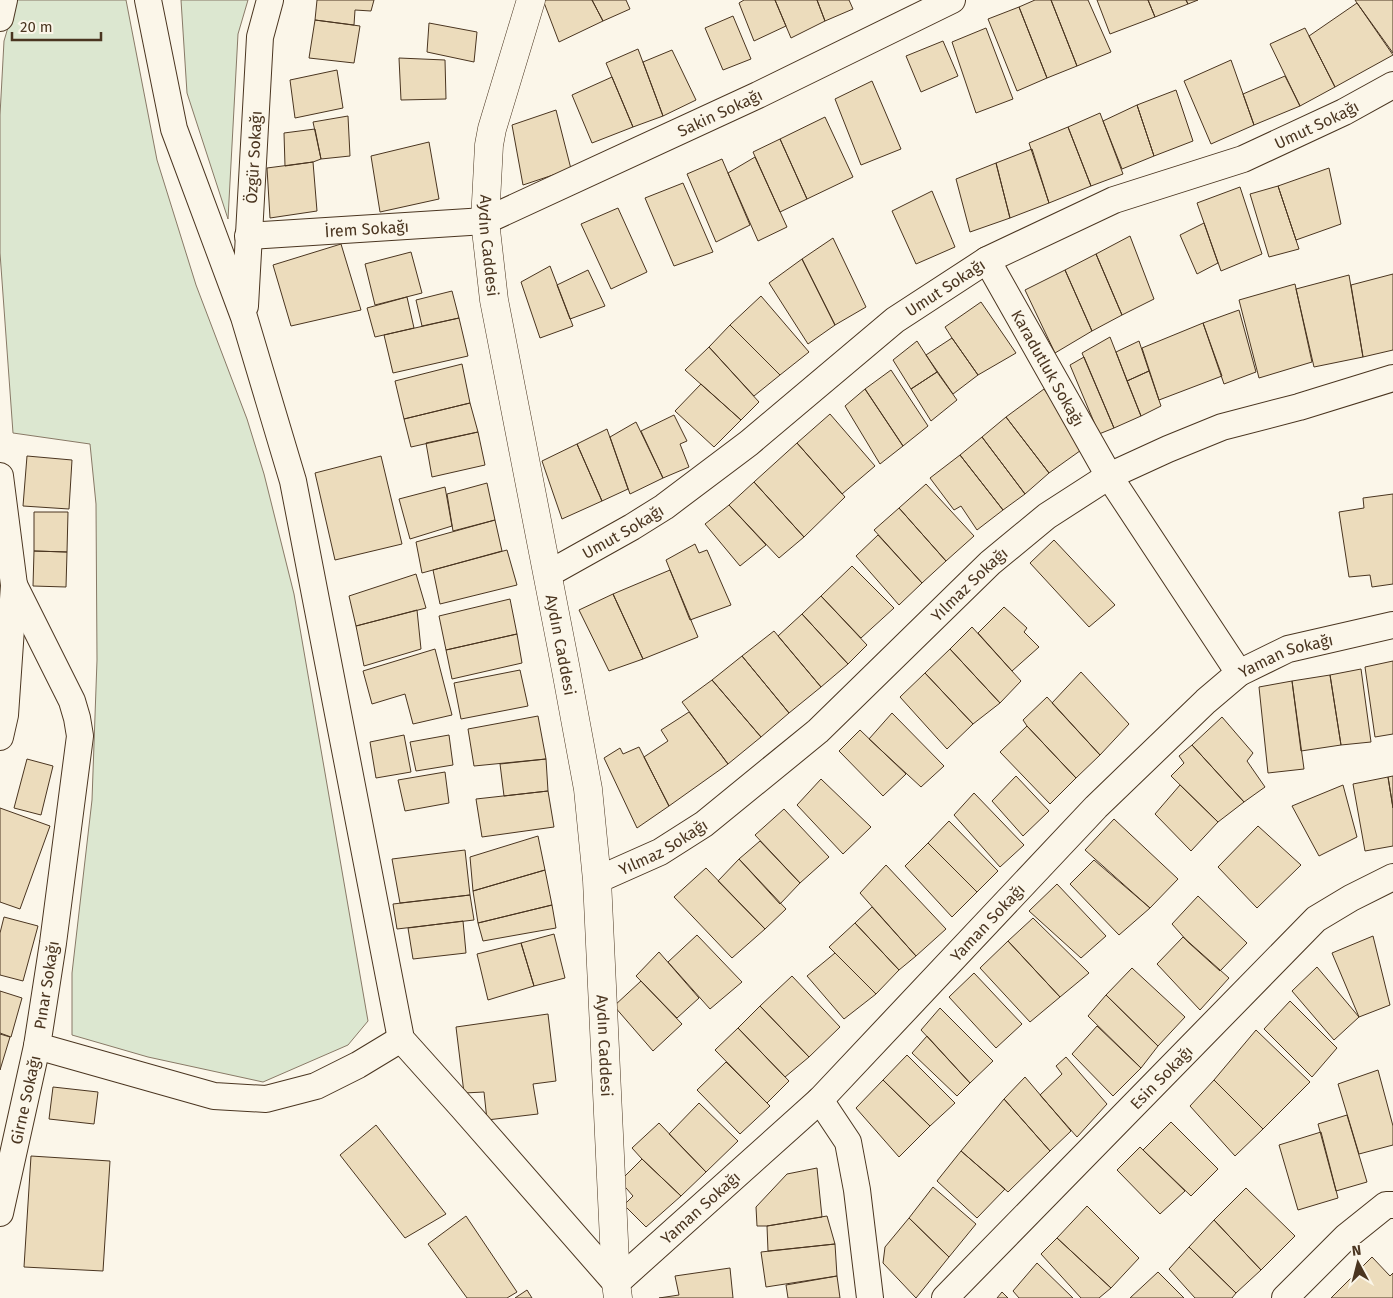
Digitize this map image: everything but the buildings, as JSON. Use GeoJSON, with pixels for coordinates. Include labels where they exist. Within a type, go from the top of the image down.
{"type":"FeatureCollection","features":[{"type":"Feature","properties":{"kind":"street"},"geometry":{"type":"LineString","coordinates":[[0,18],[4,0]]}},
{"type":"Feature","properties":{"kind":"street"},"geometry":{"type":"LineString","coordinates":[[148,0],[174,129],[244,317],[293,481],[400,1039],[462,1107],[617,1290]]}},
{"type":"Feature","properties":{"kind":"street","name":"Özgür Sokağı"},"geometry":{"type":"LineString","coordinates":[[244,317],[260,37],[270,0]]}},
{"type":"Feature","properties":{"kind":"street","name":"Aydın Caddesi"},"geometry":{"type":"LineString","coordinates":[[531,0],[492,130],[489,145],[485,221],[494,300],[588,789],[597,880],[617,1290]]}},
{"type":"Feature","properties":{"kind":"street","name":"Sakin Sokağı"},"geometry":{"type":"LineString","coordinates":[[485,221],[758,95],[952,0]]}},
{"type":"Feature","properties":{"kind":"street","name":"Umut Sokağı"},"geometry":{"type":"LineString","coordinates":[[548,574],[664,507],[749,443],[895,320],[987,260],[1114,200],[1243,159],[1344,112],[1393,86]]}},
{"type":"Feature","properties":{"kind":"street","name":"İrem Sokağı"},"geometry":{"type":"LineString","coordinates":[[248,236],[485,221]]}},
{"type":"Feature","properties":{"kind":"street","name":"Karadutluk Sokağı"},"geometry":{"type":"LineString","coordinates":[[987,260],[1109,476],[1239,673]]}},
{"type":"Feature","properties":{"kind":"street","name":"Yılmaz Sokağı"},"geometry":{"type":"LineString","coordinates":[[597,880],[660,852],[704,824],[818,731],[990,563],[1047,516],[1109,476],[1222,427],[1299,407],[1393,378]]}},
{"type":"Feature","properties":{"kind":"street"},"geometry":{"type":"LineString","coordinates":[[0,476],[14,586],[5,714],[0,737]]}},
{"type":"Feature","properties":{"kind":"street","name":"Pınar Sokağı"},"geometry":{"type":"LineString","coordinates":[[14,586],[72,701],[80,736],[53,943],[37,1046],[214,1096],[266,1099],[316,1086],[358,1065],[400,1039]]}},
{"type":"Feature","properties":{"kind":"street","name":"Yaman Sokağı"},"geometry":{"type":"LineString","coordinates":[[617,1290],[820,1100],[1096,807],[1239,673],[1288,650],[1393,625]]}},
{"type":"Feature","properties":{"kind":"street","name":"Esin Sokağı"},"geometry":{"type":"LineString","coordinates":[[946,1298],[1316,919],[1351,898],[1393,878]]}},
{"type":"Feature","properties":{"kind":"street","name":"Girne Sokağı"},"geometry":{"type":"LineString","coordinates":[[0,1213],[37,1046]]}},
{"type":"Feature","properties":{"kind":"street"},"geometry":{"type":"LineString","coordinates":[[820,1100],[848,1142],[857,1190],[870,1298]]}},
{"type":"Feature","properties":{"kind":"street"},"geometry":{"type":"LineString","coordinates":[[1285,1298],[1346,1237],[1386,1205],[1393,1205]]}},
{"type":"Feature","properties":{"kind":"green space"},"geometry":{"type":"Polygon","coordinates":[[[16,0],[126,0],[157,160],[196,285],[247,419],[264,474],[294,594],[368,1021],[348,1045],[263,1082],[148,1057],[72,1035],[72,973],[92,800],[97,660],[96,504],[90,444],[13,433],[0,253],[0,115],[4,41],[16,0]]]}},
{"type":"Feature","properties":{"kind":"green space"},"geometry":{"type":"Polygon","coordinates":[[[181,0],[248,0],[238,34],[228,219],[187,93],[181,0]]]}}]}
